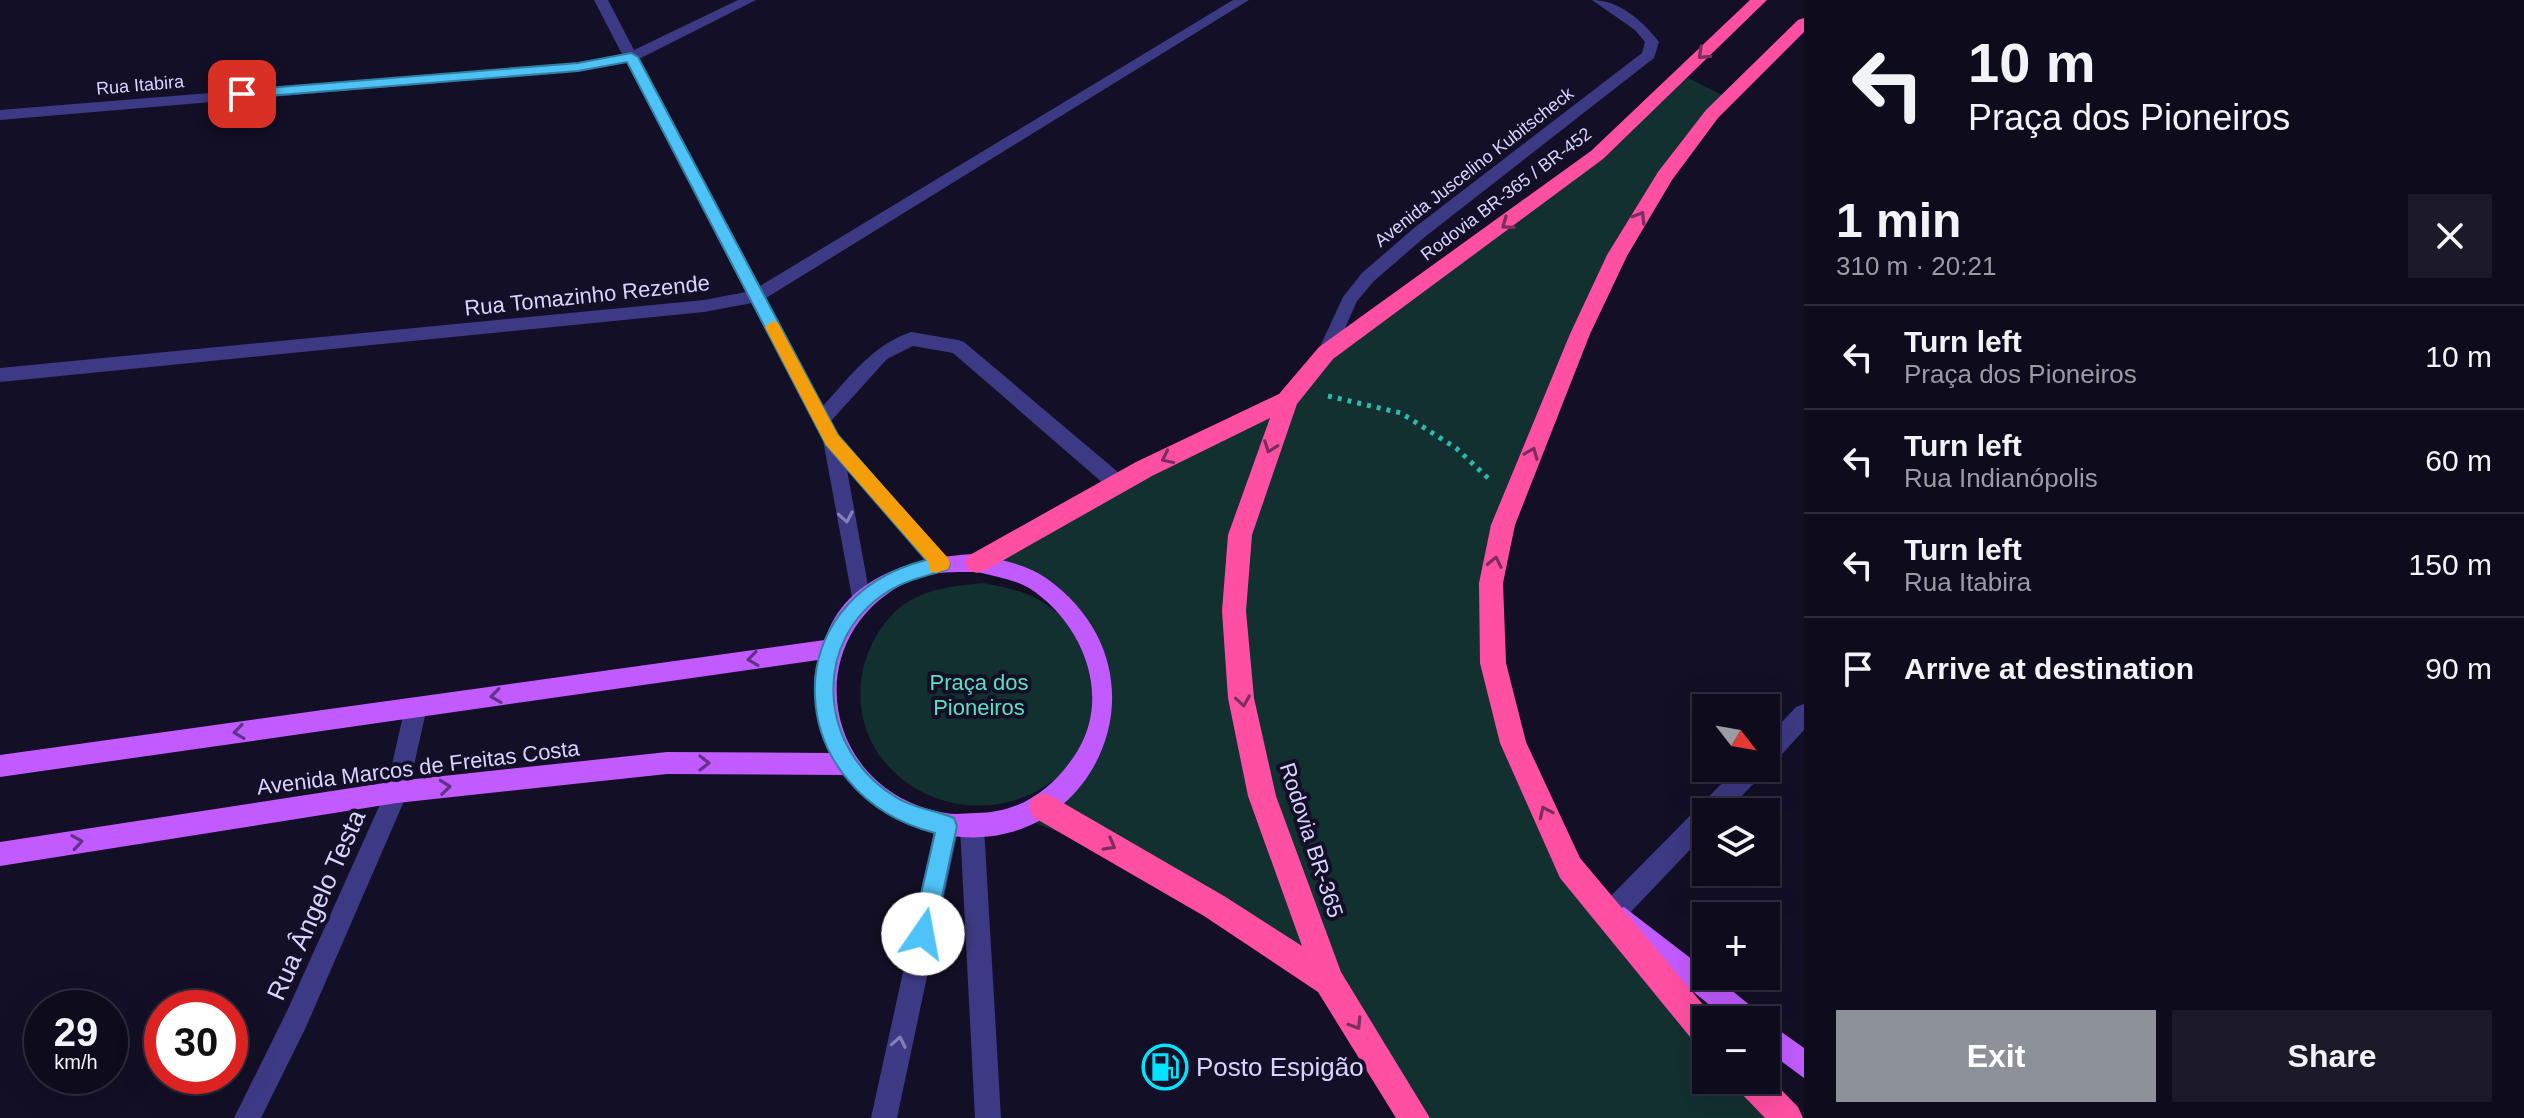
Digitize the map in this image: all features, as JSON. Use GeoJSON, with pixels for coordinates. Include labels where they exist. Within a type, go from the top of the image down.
{"type":"FeatureCollection","features":[{"type":"Feature","properties":{"kind":"highway","name":"Rodovia BR-365 / BR-452"},"geometry":{"type":"LineString","coordinates":[[1304,378],[1326,353],[1597,155],[1759,0]]}},
{"type":"Feature","properties":{"kind":"highway"},"geometry":{"type":"LineString","coordinates":[[1692,1015],[1570,868],[1513,743],[1493,663],[1491,583],[1508,514],[1580,334],[1617,255],[1665,176],[1712,114],[1804,23]]}},
{"type":"Feature","properties":{"kind":"highway","name":"Rodovia BR-365"},"geometry":{"type":"LineString","coordinates":[[1304,378],[1287,400],[1240,535],[1234,611],[1241,698],[1262,796],[1329,981],[1414,1118]]}},
{"type":"Feature","properties":{"kind":"highway"},"geometry":{"type":"LineString","coordinates":[[977,563],[1118,484],[1287,400]]}},
{"type":"Feature","properties":{"kind":"highway"},"geometry":{"type":"LineString","coordinates":[[1043,807],[1214,906],[1329,981]]}},
{"type":"Feature","properties":{"kind":"highway"},"geometry":{"type":"LineString","coordinates":[[1762,1094],[1781,1115]]}},
{"type":"Feature","properties":{"kind":"main road"},"geometry":{"type":"LineString","coordinates":[[977,563],[1009,570],[1039,584],[1056,598],[1086,630],[1099,660],[1106,692],[1103,725],[1091,756],[1071,785],[1043,807],[997,824],[959,826],[917,818],[889,805],[865,786],[846,764],[831,736],[824,707],[823,677],[831,649],[843,624],[861,602],[882,585],[907,572],[941,564],[977,563]]}},
{"type":"Feature","properties":{"kind":"main road"},"geometry":{"type":"LineString","coordinates":[[0,766],[831,649]]}},
{"type":"Feature","properties":{"kind":"main road","name":"Avenida Marcos de Freitas Costa"},"geometry":{"type":"LineString","coordinates":[[0,854],[397,792],[667,763],[846,764]]}},
{"type":"Feature","properties":{"kind":"main road"},"geometry":{"type":"LineString","coordinates":[[1570,868],[1614,911],[1731,1006]]}},
{"type":"Feature","properties":{"kind":"main road"},"geometry":{"type":"LineString","coordinates":[[1780,1045],[1804,1065]]}},
{"type":"Feature","properties":{"kind":"street"},"geometry":{"type":"LineString","coordinates":[[601,0],[832,440],[941,564]]}},
{"type":"Feature","properties":{"kind":"street","name":"Rua Itabira"},"geometry":{"type":"LineString","coordinates":[[0,115],[578,67],[631,57],[749,0]]}},
{"type":"Feature","properties":{"kind":"street","name":"Rua Tomazinho Rezende"},"geometry":{"type":"LineString","coordinates":[[0,375],[704,306],[756,296],[1242,0]]}},
{"type":"Feature","properties":{"kind":"street","name":"Avenida Juscelino Kubitscheck"},"geometry":{"type":"LineString","coordinates":[[1326,353],[1351,297],[1368,277],[1420,232],[1649,55],[1652,42],[1640,27],[1599,0]]}},
{"type":"Feature","properties":{"kind":"street"},"geometry":{"type":"LineString","coordinates":[[821,420],[881,354],[911,339],[958,347],[1118,484]]}},
{"type":"Feature","properties":{"kind":"street"},"geometry":{"type":"LineString","coordinates":[[832,440],[861,602]]}},
{"type":"Feature","properties":{"kind":"street","name":"Rua Ângelo Testa"},"geometry":{"type":"LineString","coordinates":[[247,1118],[297,1018],[397,792],[416,707]]}},
{"type":"Feature","properties":{"kind":"street"},"geometry":{"type":"LineString","coordinates":[[1780,740],[1804,714]]}},
{"type":"Feature","properties":{"kind":"street"},"geometry":{"type":"LineString","coordinates":[[1724,798],[1739,782]]}},
{"type":"Feature","properties":{"kind":"street"},"geometry":{"type":"LineString","coordinates":[[884,1118],[959,826]]}},
{"type":"Feature","properties":{"kind":"street"},"geometry":{"type":"LineString","coordinates":[[959,826],[988,1118]]}},
{"type":"Feature","properties":{"kind":"street"},"geometry":{"type":"LineString","coordinates":[[1614,911],[1692,830]]}},
{"type":"Feature","properties":{"kind":"path"},"geometry":{"type":"LineString","coordinates":[[1287,400],[1328,396],[1401,413],[1456,448],[1508,514]]}},
{"type":"Feature","properties":{"kind":"green space"},"geometry":{"type":"Polygon","coordinates":[[[1680,74],[1728,98],[1617,255],[1503,525],[1493,663],[1570,868],[1692,1015],[1692,1094],[1761,1094],[1780,1118],[1414,1118],[1329,981],[1150,868],[1020,817],[1091,756],[1099,660],[1038,584],[977,563],[1287,400],[1304,378],[1550,193],[1680,74]]]}},
{"type":"Feature","properties":{"kind":"green space","name":"Praça dos Pioneiros"},"geometry":{"type":"Polygon","coordinates":[[[983,583],[1024,593],[1046,604],[1064,620],[1079,639],[1090,661],[1096,684],[1096,708],[1091,731],[1080,753],[1061,774],[1039,790],[1015,800],[989,805],[962,804],[936,798],[912,786],[890,768],[866,730],[860,688],[871,646],[897,610],[927,593],[983,583]]]}},
{"type":"Feature","properties":{"kind":"slow traffic"},"geometry":{"type":"LineString","coordinates":[[773,327],[832,440],[941,564],[936,565]]}},
{"type":"Feature","properties":{"kind":"place","name":"Posto Espigão"},"geometry":{"type":"Point","coordinates":[1165,1067]}},
{"type":"Feature","properties":{"kind":"route"},"geometry":{"type":"LineString","coordinates":[[242,94],[578,67],[631,57],[832,440],[941,564],[907,572],[882,585],[861,602],[843,624],[831,649],[823,677],[824,707],[831,736],[846,764],[865,786],[889,805],[917,818],[947,826],[923,934]]}}]}
